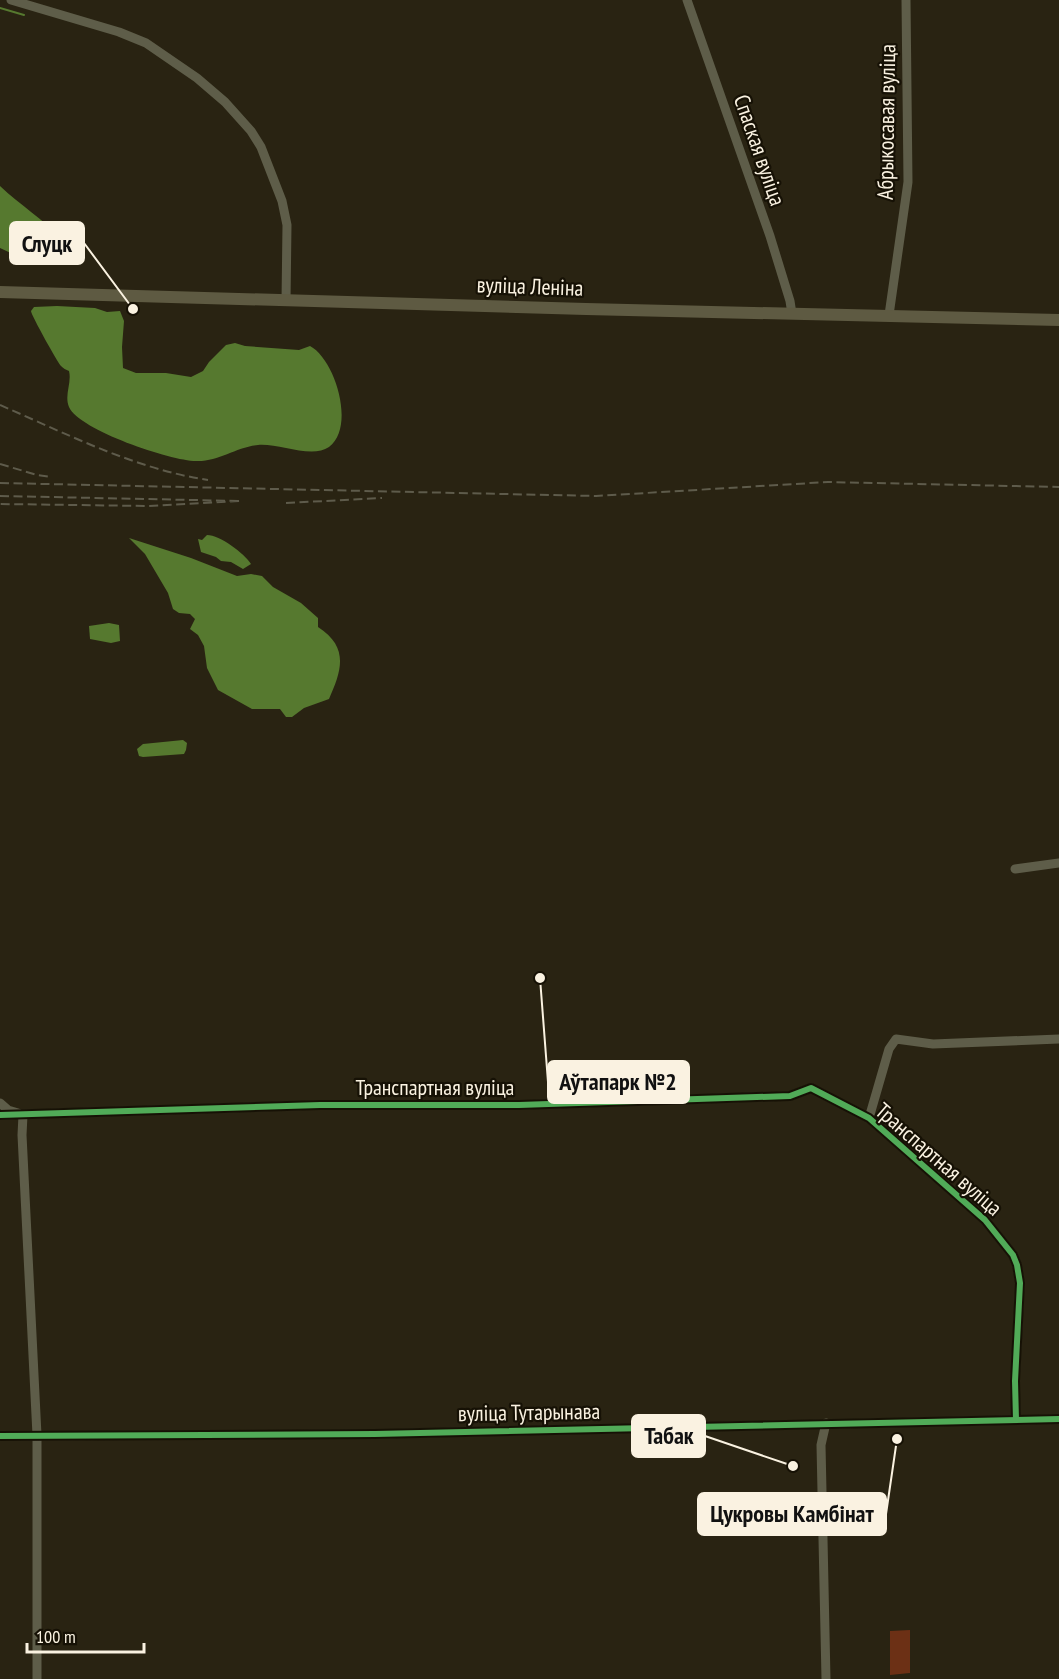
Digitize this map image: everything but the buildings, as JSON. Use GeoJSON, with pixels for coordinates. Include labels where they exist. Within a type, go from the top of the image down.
{"type":"FeatureCollection","features":[{"type":"Feature","properties":{"kind":"main road","name":"вуліца Леніна"},"geometry":{"type":"LineString","coordinates":[[0,292],[1059,320]]}},
{"type":"Feature","properties":{"kind":"street"},"geometry":{"type":"LineString","coordinates":[[11,0],[119,32],[146,43],[197,78],[225,102],[261,147],[282,201],[287,225],[286,301]]}},
{"type":"Feature","properties":{"kind":"street","name":"Спаская вуліца"},"geometry":{"type":"LineString","coordinates":[[687,0],[770,236],[792,314]]}},
{"type":"Feature","properties":{"kind":"street","name":"Абрыкосавая вуліца"},"geometry":{"type":"LineString","coordinates":[[889,315],[908,182],[906,0]]}},
{"type":"Feature","properties":{"kind":"street"},"geometry":{"type":"LineString","coordinates":[[1015,869],[1059,863]]}},
{"type":"Feature","properties":{"kind":"street"},"geometry":{"type":"LineString","coordinates":[[869,1118],[889,1049],[896,1039],[933,1044],[1059,1039]]}},
{"type":"Feature","properties":{"kind":"street","name":"Транспартная вуліца"},"geometry":{"type":"LineString","coordinates":[[0,1115],[320,1105],[519,1105],[766,1097],[790,1096],[811,1088],[869,1118],[985,1220],[1013,1256],[1020,1283],[1015,1381],[1016,1420]]}},
{"type":"Feature","properties":{"kind":"street"},"geometry":{"type":"LineString","coordinates":[[0,1103],[8,1110],[23,1115],[22,1135],[37,1435],[37,1679]]}},
{"type":"Feature","properties":{"kind":"street","name":"вуліца Тутарынава"},"geometry":{"type":"LineString","coordinates":[[0,1436],[375,1434],[1059,1419]]}},
{"type":"Feature","properties":{"kind":"street"},"geometry":{"type":"LineString","coordinates":[[826,1423],[821,1445],[826,1679]]}},
{"type":"Feature","properties":{"kind":"shaded area"},"geometry":{"type":"Polygon","coordinates":[[[0,186],[62,239],[59,248],[53,254],[15,255],[0,248],[0,186]]]}},
{"type":"Feature","properties":{"kind":"shaded area"},"geometry":{"type":"Polygon","coordinates":[[[34,307],[95,308],[107,312],[120,311],[124,321],[123,368],[136,373],[166,373],[191,377],[203,371],[226,345],[235,343],[245,346],[299,350],[310,346],[327,364],[339,394],[341,425],[337,437],[329,447],[322,450],[304,451],[258,445],[212,459],[196,461],[147,450],[107,434],[76,416],[69,407],[67,398],[69,371],[59,363],[31,311],[34,307]]]}},
{"type":"Feature","properties":{"kind":"shaded area"},"geometry":{"type":"Polygon","coordinates":[[[207,535],[231,545],[251,564],[243,569],[231,562],[221,561],[201,552],[198,539],[202,540],[207,535]]]}},
{"type":"Feature","properties":{"kind":"shaded area"},"geometry":{"type":"Polygon","coordinates":[[[129,538],[237,576],[251,574],[262,576],[273,587],[301,603],[318,618],[318,627],[335,643],[339,651],[339,669],[329,699],[304,708],[292,717],[286,717],[280,709],[252,709],[218,690],[207,668],[204,646],[198,635],[190,629],[195,619],[190,614],[179,613],[173,609],[168,593],[145,554],[129,538]]]}},
{"type":"Feature","properties":{"kind":"shaded area"},"geometry":{"type":"Polygon","coordinates":[[[109,623],[119,625],[120,641],[111,643],[90,639],[89,626],[109,623]]]}},
{"type":"Feature","properties":{"kind":"shaded area"},"geometry":{"type":"Polygon","coordinates":[[[183,740],[187,743],[184,754],[143,757],[139,756],[137,749],[143,744],[183,740]]]}},
{"type":"Feature","properties":{"kind":"shaded area"},"geometry":{"type":"Polygon","coordinates":[[[910,1630],[910,1673],[890,1675],[890,1631],[910,1630]]]}},
{"type":"Feature","properties":{"kind":"waterway"},"geometry":{"type":"LineString","coordinates":[[0,8],[24,15]]}},
{"type":"Feature","properties":{"kind":"railway"},"geometry":{"type":"LineString","coordinates":[[0,405],[128,459],[154,468],[208,480]]}},
{"type":"Feature","properties":{"kind":"railway"},"geometry":{"type":"LineString","coordinates":[[0,464],[52,477]]}},
{"type":"Feature","properties":{"kind":"railway"},"geometry":{"type":"LineString","coordinates":[[0,483],[596,496],[828,482],[1059,487]]}},
{"type":"Feature","properties":{"kind":"railway"},"geometry":{"type":"LineString","coordinates":[[0,496],[241,501],[148,506],[0,504]]}},
{"type":"Feature","properties":{"kind":"railway"},"geometry":{"type":"LineString","coordinates":[[286,503],[382,498]]}},
{"type":"Feature","properties":{"kind":"cycle path"},"geometry":{"type":"LineString","coordinates":[[0,1115],[320,1105],[519,1105],[790,1096],[811,1088],[869,1118],[985,1220],[1013,1255],[1020,1283],[1015,1381],[1016,1420]]}},
{"type":"Feature","properties":{"kind":"cycle path"},"geometry":{"type":"LineString","coordinates":[[0,1436],[375,1434],[1059,1419]]}},
{"type":"Feature","properties":{"kind":"place","name":"Слуцк"},"geometry":{"type":"Point","coordinates":[133,309]}},
{"type":"Feature","properties":{"kind":"place","name":"Аўтапарк №2"},"geometry":{"type":"Point","coordinates":[540,978]}},
{"type":"Feature","properties":{"kind":"place","name":"Цукровы Камбінат"},"geometry":{"type":"Point","coordinates":[897,1439]}},
{"type":"Feature","properties":{"kind":"place","name":"Табак"},"geometry":{"type":"Point","coordinates":[793,1466]}}]}
